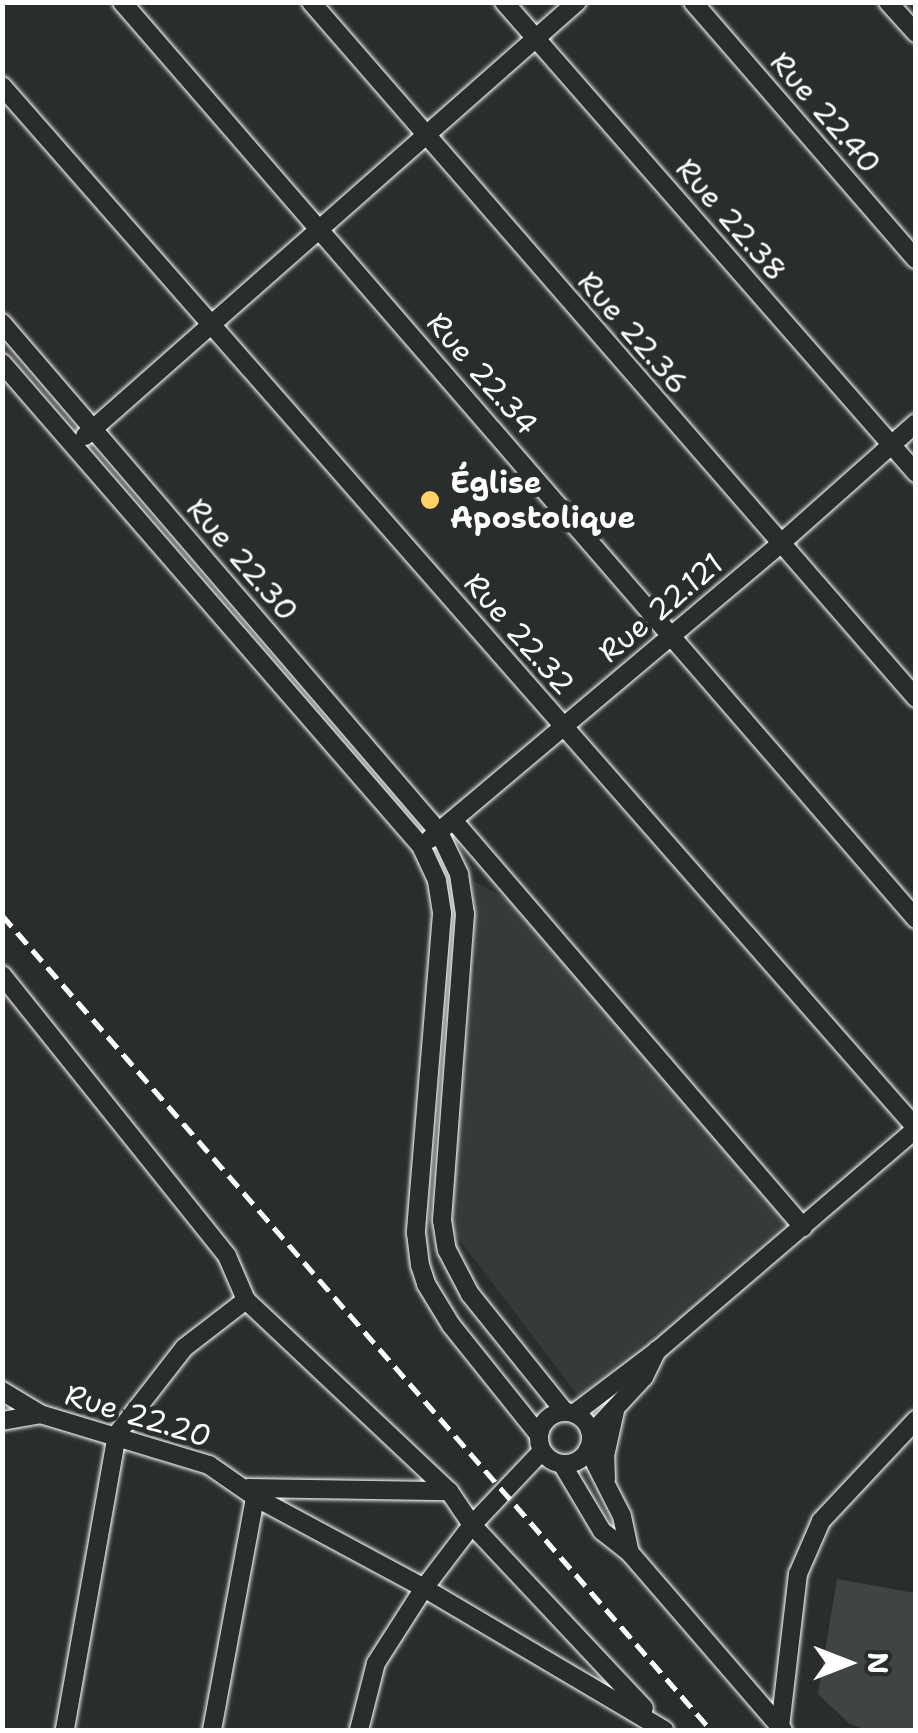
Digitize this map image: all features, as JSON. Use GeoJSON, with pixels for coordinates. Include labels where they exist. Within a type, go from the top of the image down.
{"type":"FeatureCollection","features":[{"type":"Feature","properties":{"kind":"street","name":"Rue 22.34"},"geometry":{"type":"LineString","coordinates":[[122,2],[916,919]]}},
{"type":"Feature","properties":{"kind":"street","name":"Rue 22.36"},"geometry":{"type":"LineString","coordinates":[[311,2],[428,132],[524,250],[916,698]]}},
{"type":"Feature","properties":{"kind":"street","name":"Rue 22.38"},"geometry":{"type":"LineString","coordinates":[[504,2],[916,473]]}},
{"type":"Feature","properties":{"kind":"street"},"geometry":{"type":"LineString","coordinates":[[74,446],[577,2]]}},
{"type":"Feature","properties":{"kind":"street","name":"Rue 22.40"},"geometry":{"type":"LineString","coordinates":[[693,2],[916,259]]}},
{"type":"Feature","properties":{"kind":"street"},"geometry":{"type":"LineString","coordinates":[[888,2],[916,33]]}},
{"type":"Feature","properties":{"kind":"street","name":"Rue 22.32"},"geometry":{"type":"LineString","coordinates":[[2,86],[916,1128]]}},
{"type":"Feature","properties":{"kind":"street","name":"Rue 22.30"},"geometry":{"type":"LineString","coordinates":[[2,324],[803,1227]]}},
{"type":"Feature","properties":{"kind":"street","name":"Rue 22.30"},"geometry":{"type":"LineString","coordinates":[[2,363],[421,846],[438,881],[442,914],[416,1234],[420,1265],[426,1284],[452,1324],[541,1443]]}},
{"type":"Feature","properties":{"kind":"street","name":"Rue 22.121"},"geometry":{"type":"LineString","coordinates":[[421,846],[781,543],[916,423]]}},
{"type":"Feature","properties":{"kind":"street"},"geometry":{"type":"LineString","coordinates":[[446,826],[465,914],[442,1220],[446,1250],[470,1294],[590,1441],[622,1516],[630,1553]]}},
{"type":"Feature","properties":{"kind":"street"},"geometry":{"type":"LineString","coordinates":[[2,975],[226,1256],[246,1300],[449,1491],[472,1525],[660,1726]]}},
{"type":"Feature","properties":{"kind":"street"},"geometry":{"type":"LineString","coordinates":[[359,1730],[376,1662],[424,1588],[541,1443],[550,1416],[570,1412],[658,1350],[916,1128]]}},
{"type":"Feature","properties":{"kind":"street"},"geometry":{"type":"LineString","coordinates":[[65,1730],[116,1434],[184,1348],[246,1300]]}},
{"type":"Feature","properties":{"kind":"street"},"geometry":{"type":"LineString","coordinates":[[562,1464],[578,1461],[616,1407],[644,1377],[658,1350]]}},
{"type":"Feature","properties":{"kind":"street","name":"Rue 22.20"},"geometry":{"type":"LineString","coordinates":[[2,1391],[40,1414],[182,1454],[424,1588],[660,1726]]}},
{"type":"Feature","properties":{"kind":"street"},"geometry":{"type":"LineString","coordinates":[[606,1485],[605,1456],[616,1407]]}},
{"type":"Feature","properties":{"kind":"street"},"geometry":{"type":"LineString","coordinates":[[2,1421],[40,1414]]}},
{"type":"Feature","properties":{"kind":"street"},"geometry":{"type":"LineString","coordinates":[[782,1729],[798,1574],[821,1521],[916,1420]]}},
{"type":"Feature","properties":{"kind":"street"},"geometry":{"type":"LineString","coordinates":[[541,1443],[562,1464],[602,1530],[630,1553],[782,1729]]}},
{"type":"Feature","properties":{"kind":"street"},"geometry":{"type":"LineString","coordinates":[[212,1730],[252,1493],[449,1491]]}},
{"type":"Feature","properties":{"kind":"shaded area"},"geometry":{"type":"Polygon","coordinates":[[[472,880],[519,906],[788,1221],[579,1397],[446,1222],[476,966],[472,880]]]}},
{"type":"Feature","properties":{"kind":"shaded area"},"geometry":{"type":"Polygon","coordinates":[[[837,1579],[915,1593],[915,1730],[867,1730],[850,1724],[818,1694],[837,1579]]]}},
{"type":"Feature","properties":{"kind":"railway"},"geometry":{"type":"LineString","coordinates":[[2,915],[711,1730]]}},
{"type":"Feature","properties":{"kind":"place","name":"Église Apostolique"},"geometry":{"type":"Point","coordinates":[430,500]}}]}
